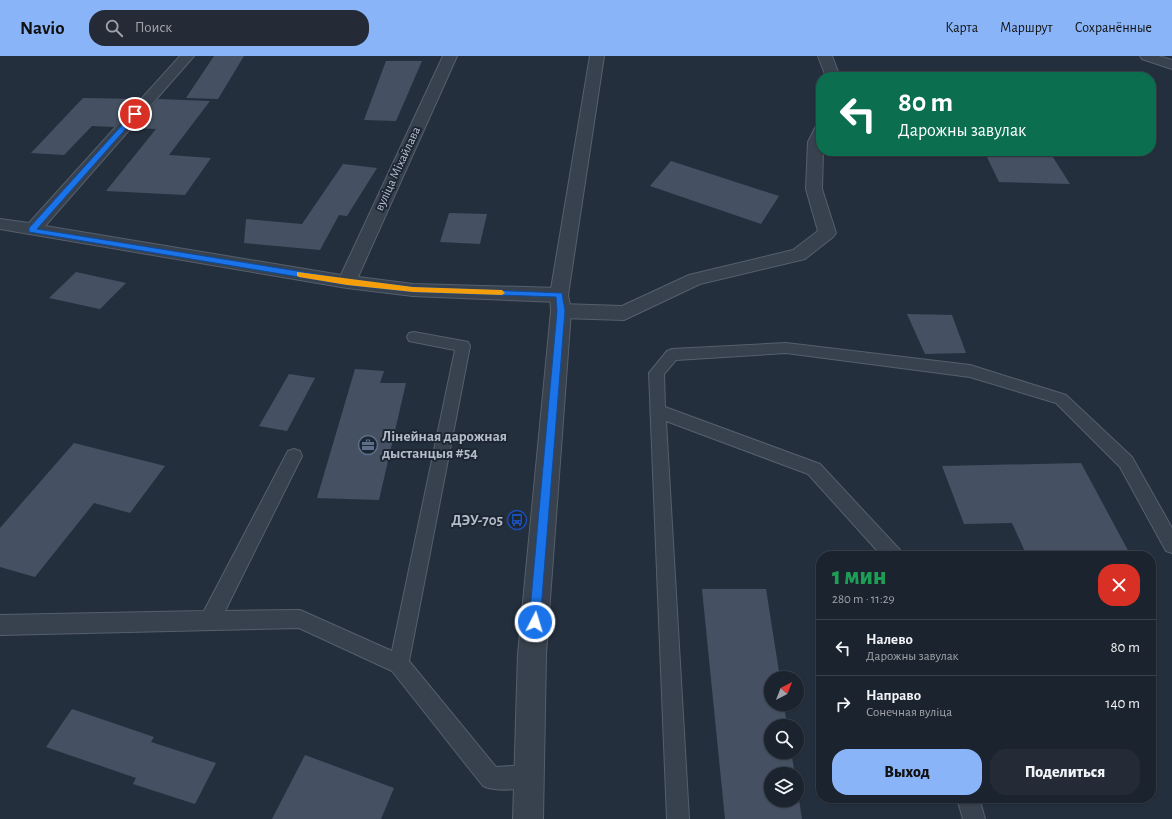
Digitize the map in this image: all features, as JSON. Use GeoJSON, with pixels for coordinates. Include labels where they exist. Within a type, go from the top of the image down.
{"type":"FeatureCollection","features":[{"type":"Feature","properties":{"kind":"street"},"geometry":{"type":"LineString","coordinates":[[32,230],[187,56]]}},
{"type":"Feature","properties":{"kind":"street","name":"вуліца Міхайлава"},"geometry":{"type":"LineString","coordinates":[[347,282],[450,56]]}},
{"type":"Feature","properties":{"kind":"street"},"geometry":{"type":"LineString","coordinates":[[528,819],[532,654],[560,303],[597,56]]}},
{"type":"Feature","properties":{"kind":"street"},"geometry":{"type":"LineString","coordinates":[[825,56],[831,72]]}},
{"type":"Feature","properties":{"kind":"street"},"geometry":{"type":"LineString","coordinates":[[1147,56],[1172,65]]}},
{"type":"Feature","properties":{"kind":"street"},"geometry":{"type":"LineString","coordinates":[[0,224],[347,282],[413,290],[560,303],[624,313],[694,279],[799,255],[827,233],[814,189],[816,142]]}},
{"type":"Feature","properties":{"kind":"lane"},"geometry":{"type":"LineString","coordinates":[[399,664],[463,346],[414,337]]}},
{"type":"Feature","properties":{"kind":"lane"},"geometry":{"type":"LineString","coordinates":[[678,819],[656,373],[672,355],[786,348],[970,371],[1061,399],[1126,462],[1172,545]]}},
{"type":"Feature","properties":{"kind":"lane"},"geometry":{"type":"LineString","coordinates":[[658,411],[814,469],[889,551]]}},
{"type":"Feature","properties":{"kind":"lane"},"geometry":{"type":"LineString","coordinates":[[210,620],[294,456]]}},
{"type":"Feature","properties":{"kind":"lane"},"geometry":{"type":"LineString","coordinates":[[0,625],[300,619],[399,664],[491,778],[528,776]]}},
{"type":"Feature","properties":{"kind":"lane"},"geometry":{"type":"LineString","coordinates":[[969,803],[974,819]]}},
{"type":"Feature","properties":{"kind":"building"},"geometry":{"type":"Polygon","coordinates":[[[214,56],[244,56],[218,99],[186,98],[214,56]]]}},
{"type":"Feature","properties":{"kind":"building"},"geometry":{"type":"Polygon","coordinates":[[[386,61],[422,61],[396,121],[364,120],[386,61]]]}},
{"type":"Feature","properties":{"kind":"building"},"geometry":{"type":"Polygon","coordinates":[[[83,98],[139,99],[114,127],[92,126],[64,155],[31,153],[83,98]]]}},
{"type":"Feature","properties":{"kind":"building"},"geometry":{"type":"Polygon","coordinates":[[[158,99],[210,101],[169,155],[211,158],[185,195],[106,191],[156,129],[133,128],[158,99]]]}},
{"type":"Feature","properties":{"kind":"building"},"geometry":{"type":"Polygon","coordinates":[[[986,156],[1052,156],[1070,184],[999,182],[986,156]]]}},
{"type":"Feature","properties":{"kind":"building"},"geometry":{"type":"Polygon","coordinates":[[[671,161],[779,196],[761,224],[650,186],[671,161]]]}},
{"type":"Feature","properties":{"kind":"building"},"geometry":{"type":"Polygon","coordinates":[[[343,164],[377,168],[347,216],[339,215],[320,250],[244,243],[246,219],[302,224],[343,164]]]}},
{"type":"Feature","properties":{"kind":"building"},"geometry":{"type":"Polygon","coordinates":[[[449,213],[487,214],[480,244],[440,242],[449,213]]]}},
{"type":"Feature","properties":{"kind":"building"},"geometry":{"type":"Polygon","coordinates":[[[76,272],[126,283],[100,309],[49,298],[76,272]]]}},
{"type":"Feature","properties":{"kind":"building"},"geometry":{"type":"Polygon","coordinates":[[[907,314],[952,315],[966,353],[925,354],[907,314]]]}},
{"type":"Feature","properties":{"kind":"building"},"geometry":{"type":"Polygon","coordinates":[[[355,369],[384,371],[380,383],[406,383],[379,500],[317,498],[355,369]]]}},
{"type":"Feature","properties":{"kind":"building"},"geometry":{"type":"Polygon","coordinates":[[[289,374],[315,378],[287,431],[259,426],[289,374]]]}},
{"type":"Feature","properties":{"kind":"building"},"geometry":{"type":"Polygon","coordinates":[[[74,443],[165,466],[130,513],[94,503],[35,577],[0,567],[0,528],[74,443]]]}},
{"type":"Feature","properties":{"kind":"building"},"geometry":{"type":"Polygon","coordinates":[[[1081,463],[1128,551],[1025,551],[1012,523],[964,524],[942,466],[1081,463]]]}},
{"type":"Feature","properties":{"kind":"building"},"geometry":{"type":"Polygon","coordinates":[[[702,589],[766,589],[779,671],[764,671],[764,711],[785,711],[786,719],[764,719],[764,759],[792,759],[794,767],[764,767],[764,807],[800,807],[802,819],[725,819],[702,589]]]}},
{"type":"Feature","properties":{"kind":"building"},"geometry":{"type":"Polygon","coordinates":[[[72,709],[154,737],[151,742],[216,763],[195,804],[133,784],[136,778],[46,747],[72,709]]]}},
{"type":"Feature","properties":{"kind":"building"},"geometry":{"type":"Polygon","coordinates":[[[305,755],[394,788],[381,819],[272,819],[305,755]]]}},
{"type":"Feature","properties":{"kind":"slow traffic"},"geometry":{"type":"LineString","coordinates":[[299,274],[347,282],[413,290],[502,293]]}},
{"type":"Feature","properties":{"kind":"place","name":"Лінейная дарожная дыстанцыя #54"},"geometry":{"type":"Point","coordinates":[368,445]}},
{"type":"Feature","properties":{"kind":"place","name":"ДЭУ-705"},"geometry":{"type":"Point","coordinates":[517,520]}},
{"type":"Feature","properties":{"kind":"route"},"geometry":{"type":"LineString","coordinates":[[135,114],[32,230],[347,282],[413,290],[559,295],[561,311],[535,622]]}}]}
